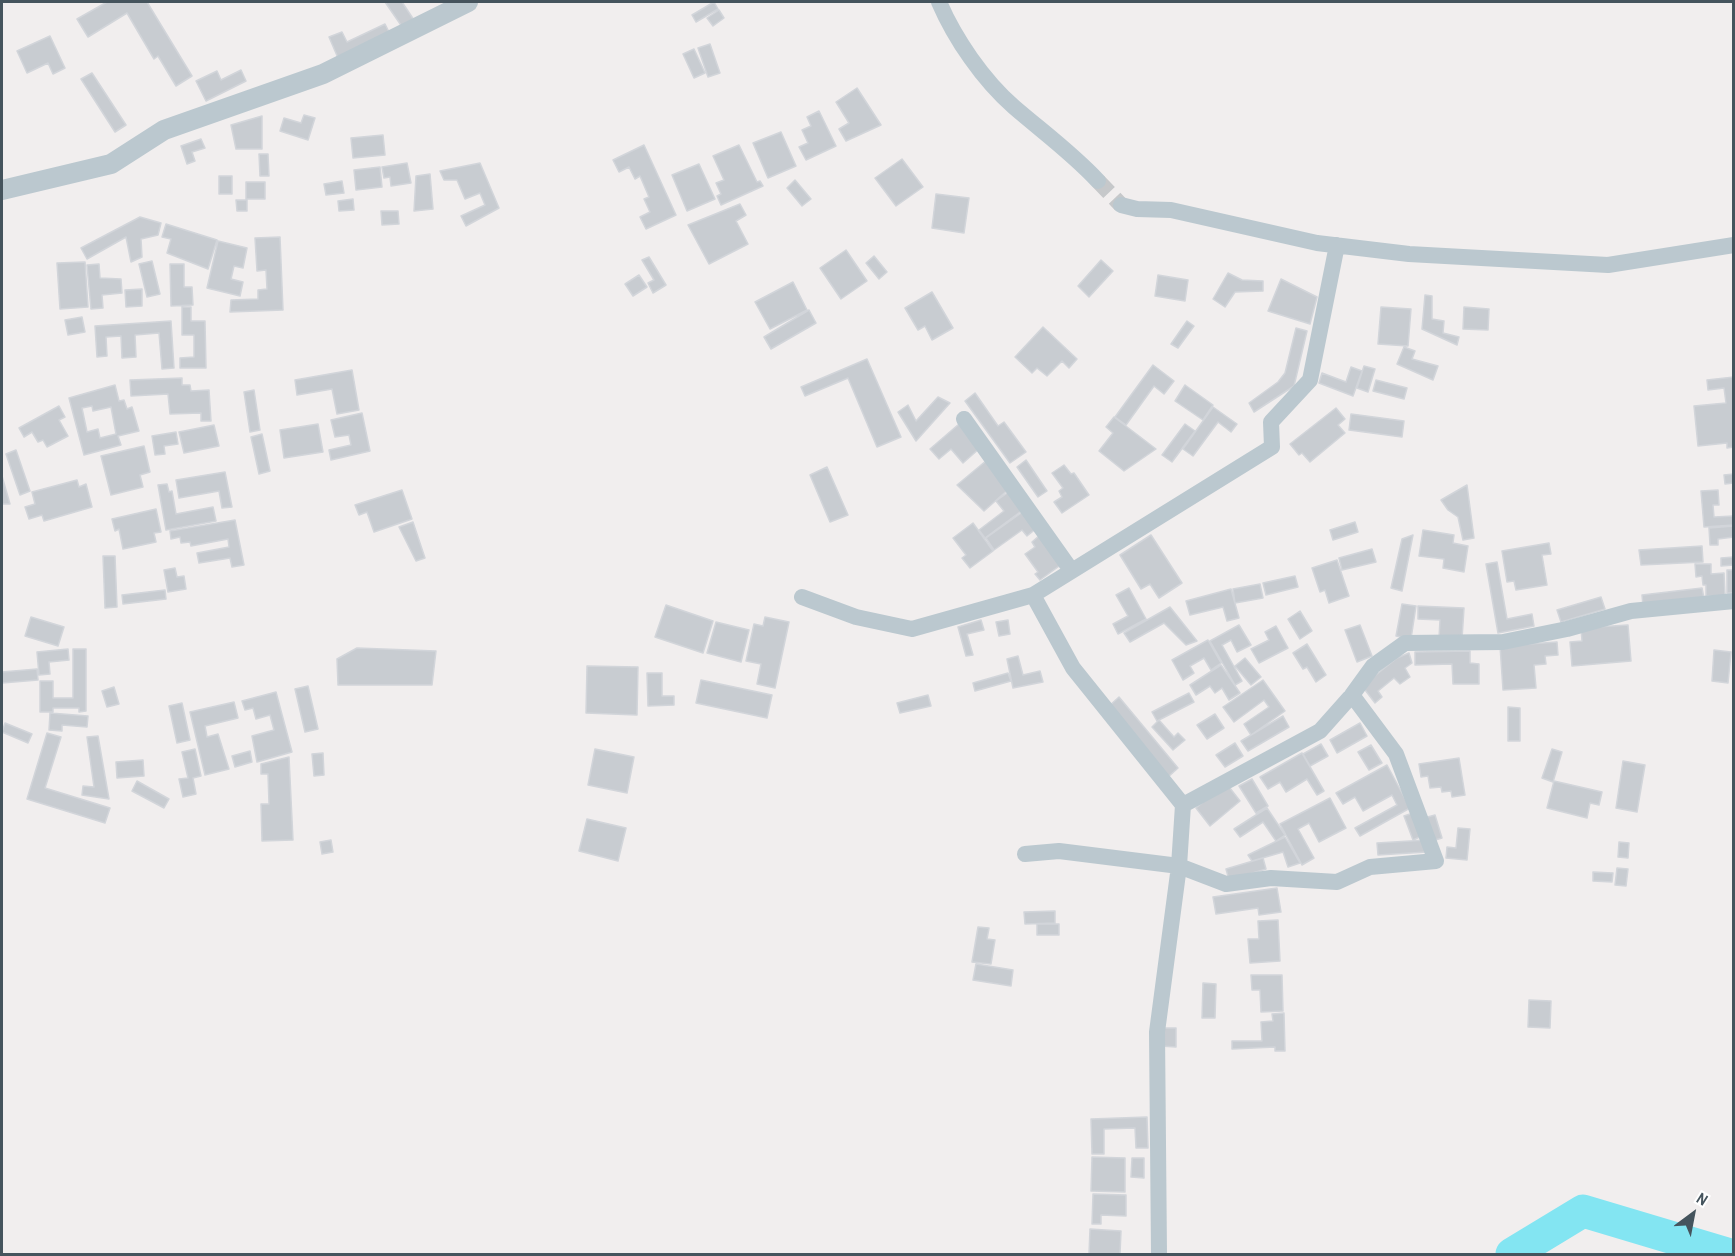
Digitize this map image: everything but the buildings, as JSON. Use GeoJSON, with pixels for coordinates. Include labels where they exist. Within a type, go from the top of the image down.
{"type":"FeatureCollection","features":[{"type":"Feature","properties":{"kind":"street"},"geometry":{"type":"LineString","coordinates":[[2,190],[111,164],[164,130],[323,74],[468,2]]}},
{"type":"Feature","properties":{"kind":"street"},"geometry":{"type":"LineString","coordinates":[[939,2],[948,23],[978,66],[1013,106],[1071,152],[1098,181]]}},
{"type":"Feature","properties":{"kind":"street"},"geometry":{"type":"LineString","coordinates":[[1121,205],[1137,209],[1171,210],[1317,243],[1409,254],[1608,265],[1734,245]]}},
{"type":"Feature","properties":{"kind":"street"},"geometry":{"type":"LineString","coordinates":[[802,597],[856,617],[912,629],[1033,595],[1272,447],[1271,422],[1310,380],[1337,245]]}},
{"type":"Feature","properties":{"kind":"street"},"geometry":{"type":"LineString","coordinates":[[964,419],[1071,570]]}},
{"type":"Feature","properties":{"kind":"street"},"geometry":{"type":"LineString","coordinates":[[1033,595],[1073,668],[1183,805],[1179,866],[1157,1032],[1159,1254]]}},
{"type":"Feature","properties":{"kind":"street"},"geometry":{"type":"LineString","coordinates":[[1183,805],[1320,731],[1352,695],[1373,666],[1405,643],[1503,642],[1567,629],[1631,610],[1734,601]]}},
{"type":"Feature","properties":{"kind":"street"},"geometry":{"type":"LineString","coordinates":[[1026,854],[1059,851],[1179,866],[1226,884],[1271,878],[1337,882],[1370,867],[1436,861],[1396,753],[1352,695]]}},
{"type":"Feature","properties":{"kind":"waterway"},"geometry":{"type":"LineString","coordinates":[[1512,1254],[1583,1211],[1727,1254]]}},
{"type":"Feature","properties":{"kind":"tunnel"},"geometry":{"type":"LineString","coordinates":[[1098,181],[1121,205]]}}]}
